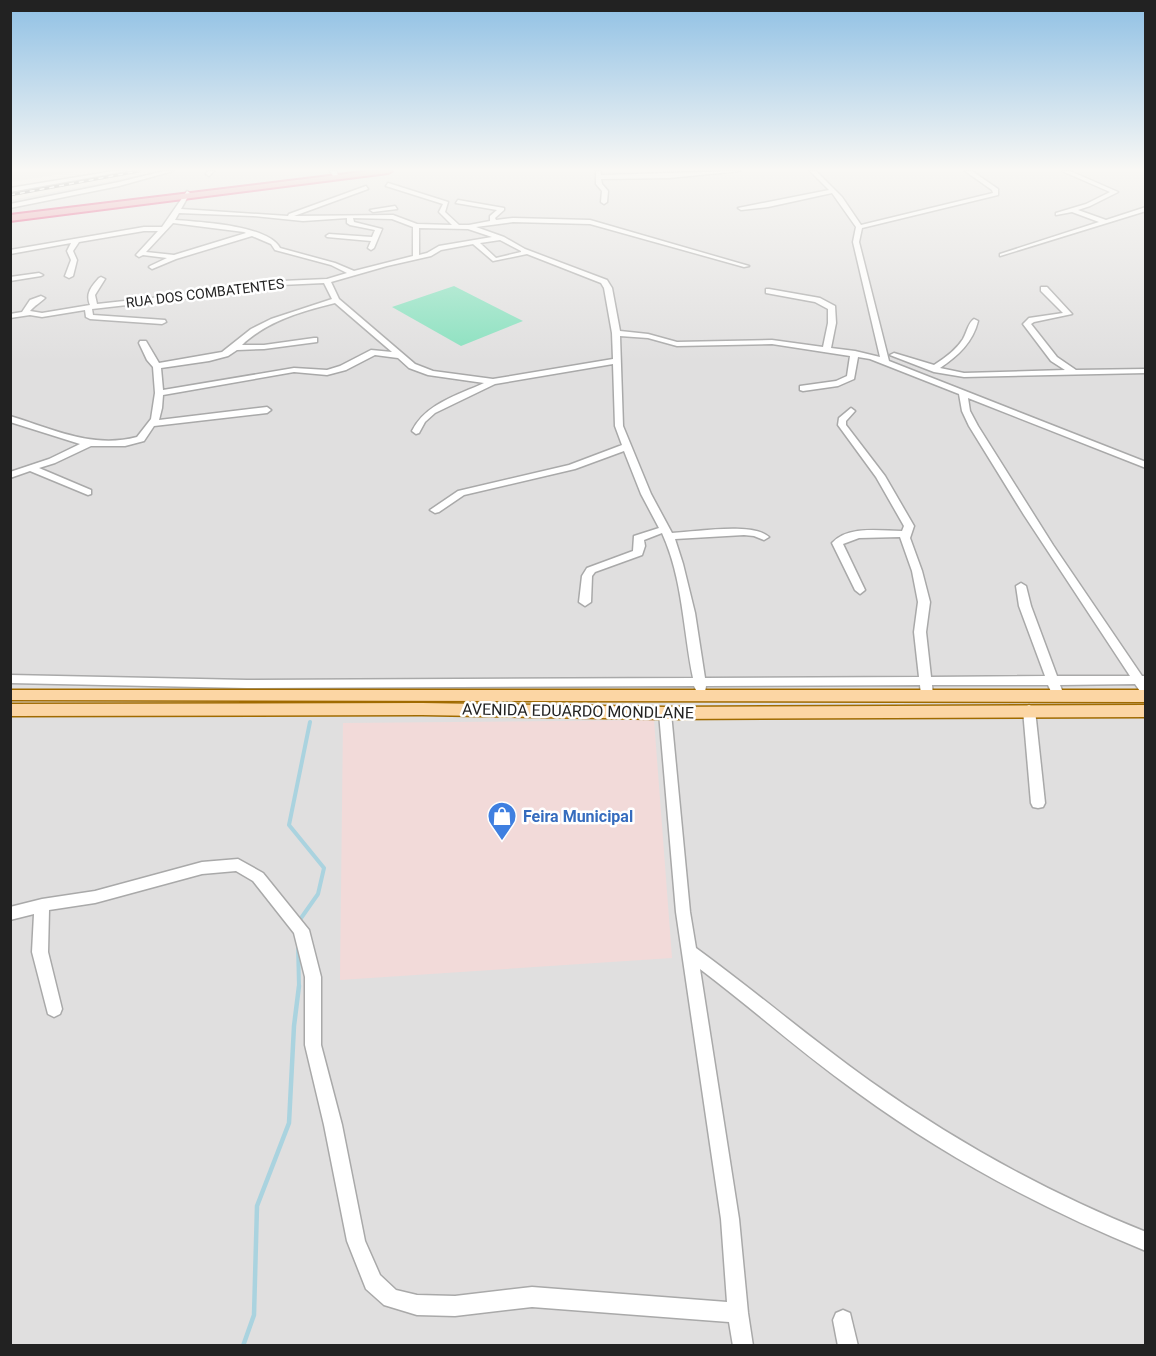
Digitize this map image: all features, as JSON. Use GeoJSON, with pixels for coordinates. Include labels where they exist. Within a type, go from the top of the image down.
{"type":"FeatureCollection","features":[{"type":"Feature","properties":{"kind":"main road","name":"AVENIDA EDUARDO MONDLANE"},"geometry":{"type":"LineString","coordinates":[[10,710],[422,709],[664,704],[701,688],[926,687],[1055,688],[1094,703],[1146,711]]}},
{"type":"Feature","properties":{"kind":"main road","name":"AVENIDA EDUARDO MONDLANE"},"geometry":{"type":"LineString","coordinates":[[10,695],[1029,710],[1146,696]]}},
{"type":"Feature","properties":{"kind":"street"},"geometry":{"type":"LineString","coordinates":[[10,252],[114,234]]}},
{"type":"Feature","properties":{"kind":"street"},"geometry":{"type":"LineString","coordinates":[[159,234],[140,254],[174,257]]}},
{"type":"Feature","properties":{"kind":"street"},"geometry":{"type":"LineString","coordinates":[[152,267],[174,257],[249,234]]}},
{"type":"Feature","properties":{"kind":"street"},"geometry":{"type":"LineString","coordinates":[[251,234],[274,243],[277,249],[284,252],[333,264],[352,273]]}},
{"type":"Feature","properties":{"kind":"street"},"geometry":{"type":"LineString","coordinates":[[371,248],[376,234]]}},
{"type":"Feature","properties":{"kind":"street"},"geometry":{"type":"LineString","coordinates":[[416,234],[416,257]]}},
{"type":"Feature","properties":{"kind":"street"},"geometry":{"type":"LineString","coordinates":[[10,679],[247,684],[701,688],[689,613],[668,533],[646,494],[626,447],[618,417],[620,381],[616,333],[608,288],[604,282],[490,234]]}},
{"type":"Feature","properties":{"kind":"street"},"geometry":{"type":"LineString","coordinates":[[634,234],[746,266]]}},
{"type":"Feature","properties":{"kind":"street"},"geometry":{"type":"LineString","coordinates":[[858,234],[856,242],[885,356],[963,394],[1146,465]]}},
{"type":"Feature","properties":{"kind":"street"},"geometry":{"type":"LineString","coordinates":[[1002,255],[1067,234]]}},
{"type":"Feature","properties":{"kind":"street"},"geometry":{"type":"LineString","coordinates":[[329,236],[375,239]]}},
{"type":"Feature","properties":{"kind":"street","name":"RUA DOS COMBATENTES"},"geometry":{"type":"LineString","coordinates":[[10,316],[42,315],[91,306],[197,295],[251,284],[327,281],[434,254],[439,248],[501,238]]}},
{"type":"Feature","properties":{"kind":"street"},"geometry":{"type":"LineString","coordinates":[[69,276],[74,260],[70,251],[76,241]]}},
{"type":"Feature","properties":{"kind":"street"},"geometry":{"type":"LineString","coordinates":[[475,242],[495,260],[528,252]]}},
{"type":"Feature","properties":{"kind":"street"},"geometry":{"type":"LineString","coordinates":[[10,279],[39,275]]}},
{"type":"Feature","properties":{"kind":"street"},"geometry":{"type":"LineString","coordinates":[[101,279],[91,292],[90,317],[162,322]]}},
{"type":"Feature","properties":{"kind":"street"},"geometry":{"type":"LineString","coordinates":[[327,281],[336,300],[412,366],[431,373],[493,382]]}},
{"type":"Feature","properties":{"kind":"street"},"geometry":{"type":"LineString","coordinates":[[1044,289],[1068,314],[1032,320],[1027,324],[1054,358],[1073,372]]}},
{"type":"Feature","properties":{"kind":"street"},"geometry":{"type":"LineString","coordinates":[[770,291],[817,300],[832,308],[827,350]]}},
{"type":"Feature","properties":{"kind":"street"},"geometry":{"type":"LineString","coordinates":[[24,314],[33,302],[41,298]]}},
{"type":"Feature","properties":{"kind":"street"},"geometry":{"type":"LineString","coordinates":[[157,366],[212,359],[236,348],[246,338],[278,319],[300,309],[336,300]]}},
{"type":"Feature","properties":{"kind":"street"},"geometry":{"type":"LineString","coordinates":[[935,368],[956,352],[973,331],[974,321]]}},
{"type":"Feature","properties":{"kind":"street"},"geometry":{"type":"LineString","coordinates":[[616,333],[648,336],[677,344],[772,342],[885,356],[964,375],[1146,371]]}},
{"type":"Feature","properties":{"kind":"street"},"geometry":{"type":"LineString","coordinates":[[236,348],[264,347],[314,340]]}},
{"type":"Feature","properties":{"kind":"street"},"geometry":{"type":"LineString","coordinates":[[10,419],[89,443],[128,444],[141,439],[155,419],[159,393],[157,366],[151,360],[143,343]]}},
{"type":"Feature","properties":{"kind":"street"},"geometry":{"type":"LineString","coordinates":[[159,393],[188,390],[294,370],[327,373],[343,368],[374,352],[399,356]]}},
{"type":"Feature","properties":{"kind":"street"},"geometry":{"type":"LineString","coordinates":[[803,388],[838,383],[851,377],[855,353]]}},
{"type":"Feature","properties":{"kind":"street"},"geometry":{"type":"LineString","coordinates":[[416,432],[421,421],[432,411],[493,382],[617,361]]}},
{"type":"Feature","properties":{"kind":"street"},"geometry":{"type":"LineString","coordinates":[[963,394],[966,415],[1006,480],[1042,538],[1143,684]]}},
{"type":"Feature","properties":{"kind":"street"},"geometry":{"type":"LineString","coordinates":[[151,424],[267,410]]}},
{"type":"Feature","properties":{"kind":"street"},"geometry":{"type":"LineString","coordinates":[[851,411],[842,420],[843,425],[904,515],[909,526],[905,534],[907,547],[917,571],[924,602],[920,632],[926,687]]}},
{"type":"Feature","properties":{"kind":"street"},"geometry":{"type":"LineString","coordinates":[[10,475],[52,461],[89,443]]}},
{"type":"Feature","properties":{"kind":"street"},"geometry":{"type":"LineString","coordinates":[[435,510],[461,493],[572,467],[626,447]]}},
{"type":"Feature","properties":{"kind":"street"},"geometry":{"type":"LineString","coordinates":[[30,468],[88,492]]}},
{"type":"Feature","properties":{"kind":"street"},"geometry":{"type":"LineString","coordinates":[[585,602],[587,576],[591,570],[638,553],[640,546],[638,538],[668,533],[744,532],[756,533],[764,537]]}},
{"type":"Feature","properties":{"kind":"street"},"geometry":{"type":"LineString","coordinates":[[860,590],[837,543],[853,535],[905,534]]}},
{"type":"Feature","properties":{"kind":"street"},"geometry":{"type":"LineString","coordinates":[[1021,586],[1025,606],[1055,688],[1143,684]]}},
{"type":"Feature","properties":{"kind":"street"},"geometry":{"type":"LineString","coordinates":[[664,704],[689,952],[730,1219],[743,1346]]}},
{"type":"Feature","properties":{"kind":"street"},"geometry":{"type":"LineString","coordinates":[[1029,710],[1038,803]]}},
{"type":"Feature","properties":{"kind":"street"},"geometry":{"type":"LineString","coordinates":[[10,914],[42,905],[95,897],[202,868],[238,865],[258,877],[301,930],[313,977],[313,1045],[357,1241],[374,1282],[392,1298],[417,1305],[455,1306],[532,1297],[738,1313]]}},
{"type":"Feature","properties":{"kind":"street"},"geometry":{"type":"LineString","coordinates":[[42,905],[40,952],[54,1010]]}},
{"type":"Feature","properties":{"kind":"street"},"geometry":{"type":"LineString","coordinates":[[689,952],[738,987],[851,1078],[917,1123],[1050,1199],[1146,1242]]}},
{"type":"Feature","properties":{"kind":"street"},"geometry":{"type":"LineString","coordinates":[[843,1320],[848,1346]]}},
{"type":"Feature","properties":{"kind":"shaded area"},"geometry":{"type":"Polygon","coordinates":[[[11,234],[1145,234],[1145,1345],[11,1346],[11,234]]]}},
{"type":"Feature","properties":{"kind":"shaded area","name":"Feira Municipal"},"geometry":{"type":"Polygon","coordinates":[[[654,720],[672,958],[340,980],[343,723],[654,720]]]}},
{"type":"Feature","properties":{"kind":"green space"},"geometry":{"type":"Polygon","coordinates":[[[454,286],[523,321],[461,346],[392,307],[454,286]]]}},
{"type":"Feature","properties":{"kind":"waterway"},"geometry":{"type":"LineString","coordinates":[[299,921],[318,894],[324,868],[289,825],[310,722]]}},
{"type":"Feature","properties":{"kind":"waterway"},"geometry":{"type":"LineString","coordinates":[[298,945],[299,986]]}},
{"type":"Feature","properties":{"kind":"waterway"},"geometry":{"type":"LineString","coordinates":[[243,1346],[254,1315],[257,1206],[289,1123],[294,1026],[299,986]]}},
{"type":"Feature","properties":{"kind":"place","name":"Feira Municipal"},"geometry":{"type":"Point","coordinates":[502,842]}}]}
